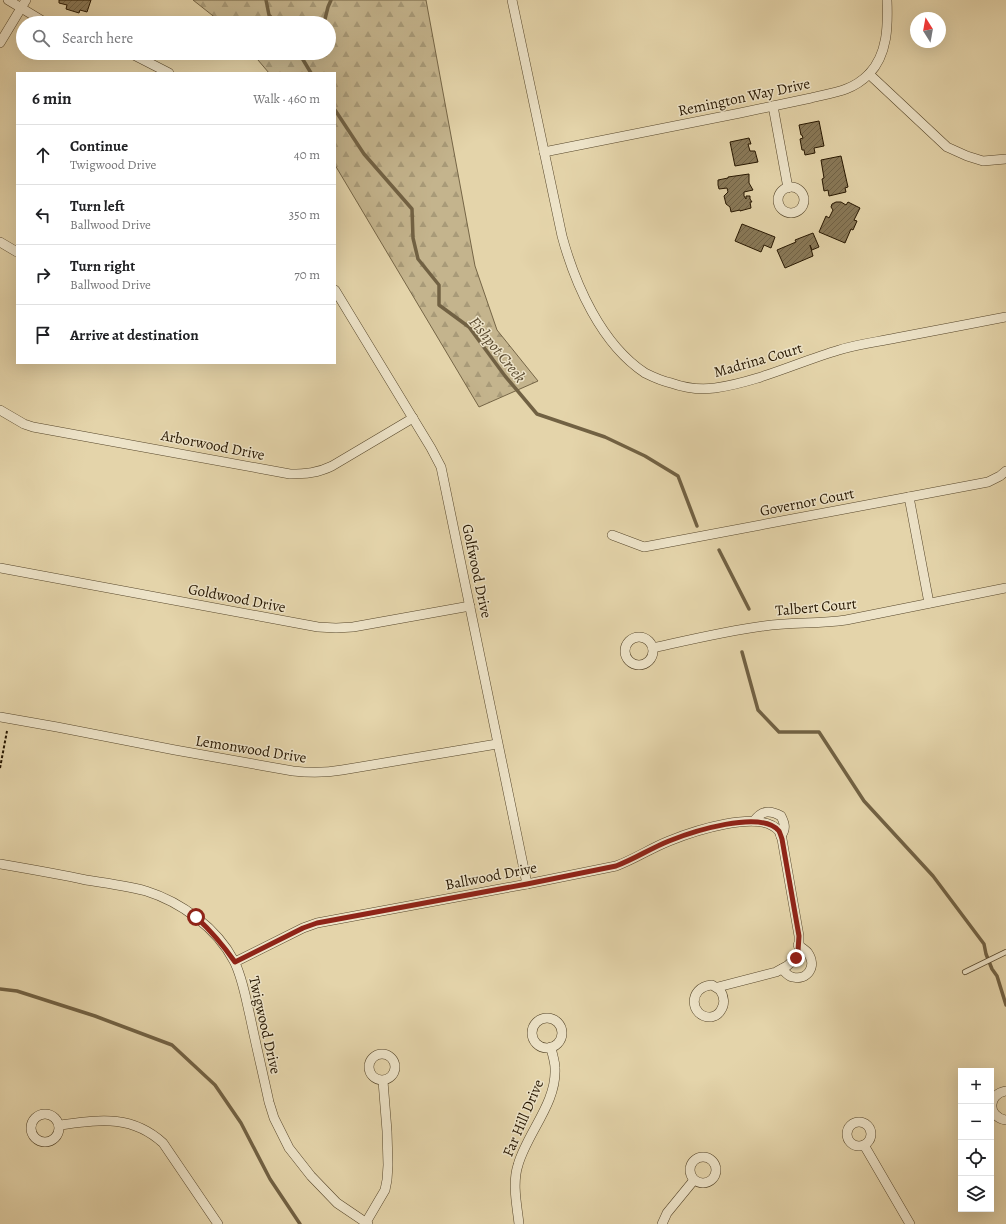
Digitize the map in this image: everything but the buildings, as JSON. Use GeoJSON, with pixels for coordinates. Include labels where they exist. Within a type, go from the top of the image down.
{"type":"FeatureCollection","features":[{"type":"Feature","properties":{"kind":"street"},"geometry":{"type":"LineString","coordinates":[[8,0],[34,16]]}},
{"type":"Feature","properties":{"kind":"street"},"geometry":{"type":"LineString","coordinates":[[0,43],[26,0]]}},
{"type":"Feature","properties":{"kind":"street","name":"Madrina Court"},"geometry":{"type":"LineString","coordinates":[[512,0],[566,250],[575,278],[595,316],[619,349],[646,373],[681,387],[699,390],[716,388],[749,381],[841,349],[1006,317]]}},
{"type":"Feature","properties":{"kind":"street","name":"Remington Way Drive"},"geometry":{"type":"LineString","coordinates":[[544,152],[845,90],[855,85],[869,74],[877,62],[886,38],[888,24],[887,0]]}},
{"type":"Feature","properties":{"kind":"street"},"geometry":{"type":"LineString","coordinates":[[144,60],[167,72]]}},
{"type":"Feature","properties":{"kind":"street"},"geometry":{"type":"LineString","coordinates":[[869,74],[948,146],[967,156],[983,161],[994,161],[1006,158]]}},
{"type":"Feature","properties":{"kind":"street"},"geometry":{"type":"LineString","coordinates":[[773,106],[788,188]]}},
{"type":"Feature","properties":{"kind":"street"},"geometry":{"type":"LineString","coordinates":[[0,242],[16,251]]}},
{"type":"Feature","properties":{"kind":"street","name":"Golfwood Drive"},"geometry":{"type":"LineString","coordinates":[[336,292],[441,467],[527,884]]}},
{"type":"Feature","properties":{"kind":"street","name":"Arborwood Drive"},"geometry":{"type":"LineString","coordinates":[[0,410],[24,424],[40,428],[290,474],[322,471],[413,418]]}},
{"type":"Feature","properties":{"kind":"street","name":"Governor Court"},"geometry":{"type":"LineString","coordinates":[[612,535],[644,546],[988,482],[1006,471]]}},
{"type":"Feature","properties":{"kind":"street"},"geometry":{"type":"LineString","coordinates":[[909,497],[929,603]]}},
{"type":"Feature","properties":{"kind":"street","name":"Goldwood Drive"},"geometry":{"type":"LineString","coordinates":[[0,568],[318,627],[336,628],[353,626],[470,606]]}},
{"type":"Feature","properties":{"kind":"street","name":"Talbert Court"},"geometry":{"type":"LineString","coordinates":[[653,648],[764,626],[788,623],[828,623],[1006,588]]}},
{"type":"Feature","properties":{"kind":"street","name":"Lemonwood Drive"},"geometry":{"type":"LineString","coordinates":[[0,718],[57,727],[190,753],[311,773],[328,773],[497,744]]}},
{"type":"Feature","properties":{"kind":"street","name":"Ballwood Drive"},"geometry":{"type":"LineString","coordinates":[[235,962],[303,928],[317,923],[616,866],[630,861],[668,841],[694,832],[728,823],[754,821],[765,822],[779,831],[781,836],[799,936],[798,951],[796,958],[782,969],[718,987]]}},
{"type":"Feature","properties":{"kind":"street","name":"Twigwood Drive"},"geometry":{"type":"LineString","coordinates":[[0,864],[124,886],[147,892],[167,900],[196,917],[213,933],[226,948],[235,962],[244,990],[269,1102],[274,1118],[289,1148],[311,1176],[337,1203],[366,1224]]}},
{"type":"Feature","properties":{"kind":"street"},"geometry":{"type":"LineString","coordinates":[[782,969],[786,974],[793,977],[808,974],[812,968],[812,960],[808,952],[798,945]]}},
{"type":"Feature","properties":{"kind":"street","name":"Far Hill Drive"},"geometry":{"type":"LineString","coordinates":[[519,1224],[516,1197],[517,1167],[524,1146],[553,1091],[555,1068],[551,1047]]}},
{"type":"Feature","properties":{"kind":"street"},"geometry":{"type":"LineString","coordinates":[[366,1224],[384,1190],[387,1180],[387,1131],[384,1081]]}},
{"type":"Feature","properties":{"kind":"street"},"geometry":{"type":"LineString","coordinates":[[1006,1091],[999,1093],[993,1100],[992,1104],[992,1109],[997,1117],[1006,1120]]}},
{"type":"Feature","properties":{"kind":"street"},"geometry":{"type":"LineString","coordinates":[[60,1125],[94,1121],[114,1121],[128,1124],[152,1134],[163,1143],[218,1224]]}},
{"type":"Feature","properties":{"kind":"street"},"geometry":{"type":"LineString","coordinates":[[864,1146],[910,1224]]}},
{"type":"Feature","properties":{"kind":"street"},"geometry":{"type":"LineString","coordinates":[[662,1224],[667,1213],[694,1180]]}},
{"type":"Feature","properties":{"kind":"lane"},"geometry":{"type":"LineString","coordinates":[[965,972],[1006,952]]}},
{"type":"Feature","properties":{"kind":"path"},"geometry":{"type":"LineString","coordinates":[[0,768],[7,731]]}},
{"type":"Feature","properties":{"kind":"green space"},"geometry":{"type":"Polygon","coordinates":[[[193,0],[426,0],[475,266],[497,330],[538,381],[479,407],[336,167],[336,72],[268,72],[258,60],[336,60],[336,16],[213,16],[193,0]]]}},
{"type":"Feature","properties":{"kind":"waterway","name":"Fishpot Creek"},"geometry":{"type":"LineString","coordinates":[[266,0],[270,16]]}},
{"type":"Feature","properties":{"kind":"waterway"},"geometry":{"type":"LineString","coordinates":[[326,16],[331,0]]}},
{"type":"Feature","properties":{"kind":"waterway","name":"Fishpot Creek"},"geometry":{"type":"LineString","coordinates":[[303,60],[310,72]]}},
{"type":"Feature","properties":{"kind":"waterway","name":"Fishpot Creek"},"geometry":{"type":"LineString","coordinates":[[336,112],[364,154],[412,209],[413,238],[418,259],[439,285],[439,305],[469,327],[505,376],[537,414],[605,437],[645,456],[678,476],[697,526]]}},
{"type":"Feature","properties":{"kind":"waterway"},"geometry":{"type":"LineString","coordinates":[[719,550],[749,609]]}},
{"type":"Feature","properties":{"kind":"waterway"},"geometry":{"type":"LineString","coordinates":[[742,652],[758,710],[779,732],[819,732],[864,801],[933,876],[984,944],[986,954],[992,969],[997,976],[1006,1005]]}},
{"type":"Feature","properties":{"kind":"waterway"},"geometry":{"type":"LineString","coordinates":[[0,989],[17,991],[95,1016],[172,1045],[215,1085],[241,1123],[270,1179],[300,1224]]}},
{"type":"Feature","properties":{"kind":"route"},"geometry":{"type":"LineString","coordinates":[[196,917],[213,933],[226,948],[235,962],[303,928],[332,919],[527,884],[616,866],[630,861],[668,841],[694,832],[728,823],[748,821],[765,822],[779,831],[782,839],[799,936],[796,958]]}}]}
